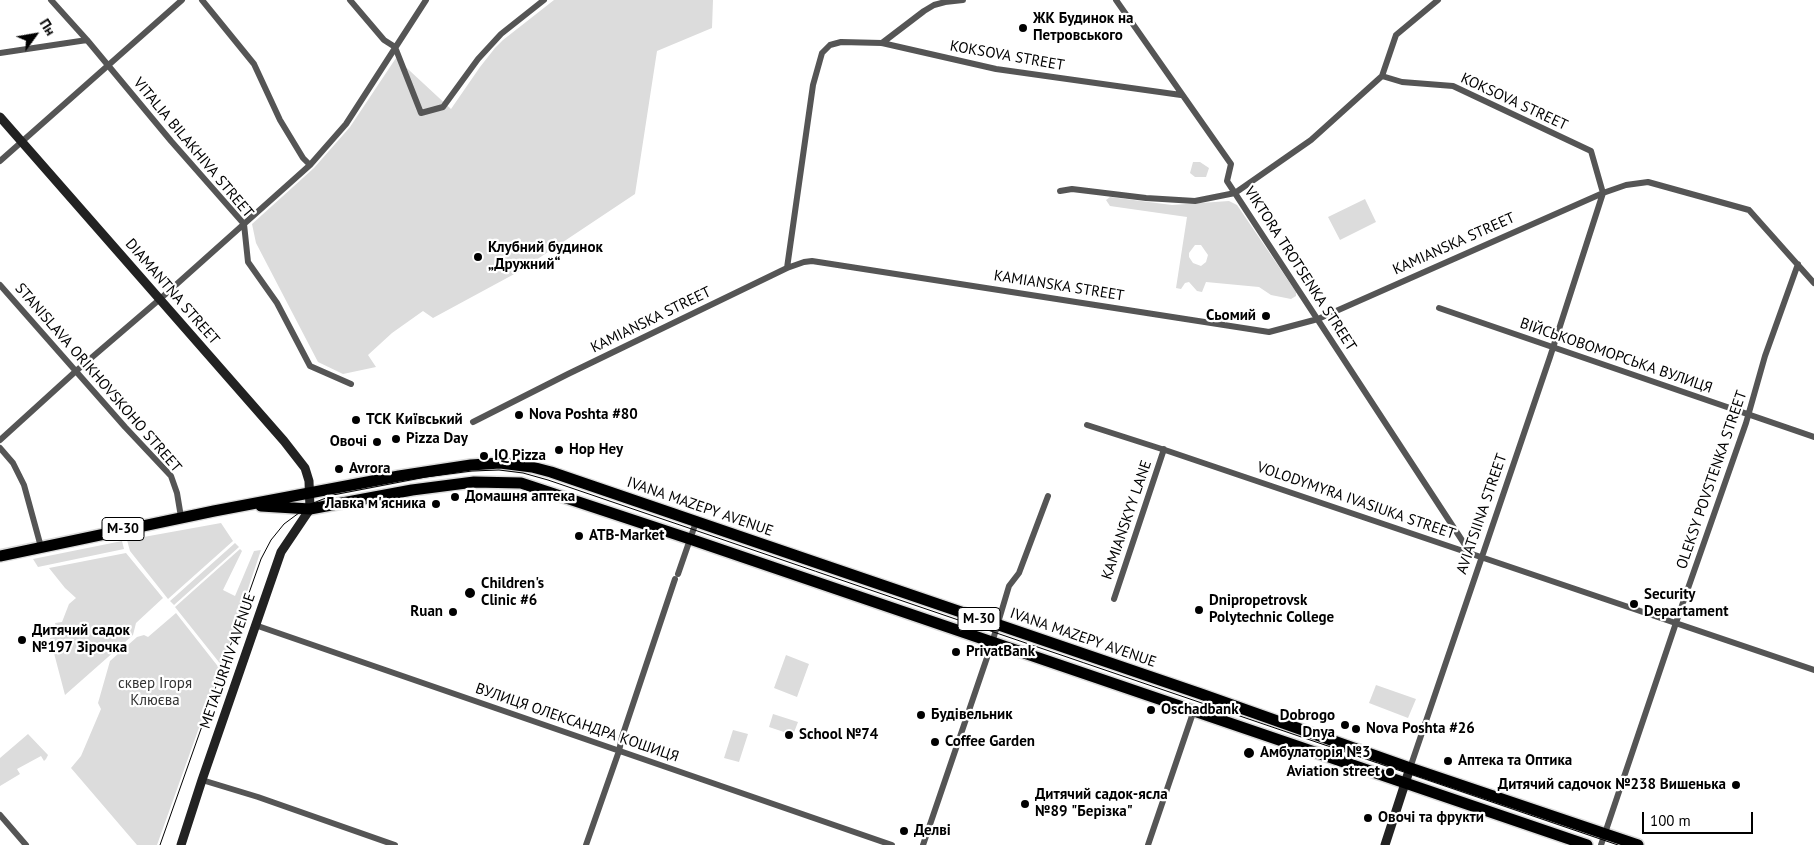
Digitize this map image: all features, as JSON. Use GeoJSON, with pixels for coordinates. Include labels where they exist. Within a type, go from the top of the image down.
{"type":"FeatureCollection","features":[{"type":"Feature","properties":{"kind":"highway","name":"IVANA MAZEPY AVENUE"},"geometry":{"type":"LineString","coordinates":[[311,492],[471,464],[532,467],[1201,694],[1603,839],[1638,845]]}},
{"type":"Feature","properties":{"kind":"highway","name":"М-30"},"geometry":{"type":"LineString","coordinates":[[247,505],[310,509],[412,490],[465,483],[521,484],[557,494],[690,539],[1587,845]]}},
{"type":"Feature","properties":{"kind":"highway","name":"М-30"},"geometry":{"type":"LineString","coordinates":[[0,556],[182,517],[311,492]]}},
{"type":"Feature","properties":{"kind":"street","name":"VITALIA BILAKHIVA STREET"},"geometry":{"type":"LineString","coordinates":[[51,0],[244,224],[248,262],[277,303],[310,366],[351,384]]}},
{"type":"Feature","properties":{"kind":"street"},"geometry":{"type":"LineString","coordinates":[[0,161],[182,0]]}},
{"type":"Feature","properties":{"kind":"street"},"geometry":{"type":"LineString","coordinates":[[202,0],[254,64],[280,120],[303,158],[310,165]]}},
{"type":"Feature","properties":{"kind":"street"},"geometry":{"type":"LineString","coordinates":[[350,0],[380,35],[395,47],[421,112],[443,107],[478,59],[501,34],[544,0]]}},
{"type":"Feature","properties":{"kind":"street"},"geometry":{"type":"LineString","coordinates":[[0,440],[310,165],[346,124],[426,0]]}},
{"type":"Feature","properties":{"kind":"street"},"geometry":{"type":"LineString","coordinates":[[882,44],[934,5],[963,0]]}},
{"type":"Feature","properties":{"kind":"street","name":"VIKTORA TROTSENKA STREET"},"geometry":{"type":"LineString","coordinates":[[1116,0],[1231,164],[1227,181],[1471,554]]}},
{"type":"Feature","properties":{"kind":"street"},"geometry":{"type":"LineString","coordinates":[[1060,191],[1072,189],[1146,198],[1195,201],[1235,193],[1311,140],[1382,76],[1396,35],[1438,0]]}},
{"type":"Feature","properties":{"kind":"street"},"geometry":{"type":"LineString","coordinates":[[0,53],[87,40]]}},
{"type":"Feature","properties":{"kind":"street","name":"KOKSOVA STREET"},"geometry":{"type":"LineString","coordinates":[[787,268],[814,85],[822,53],[830,45],[840,42],[882,44],[996,69],[1182,95]]}},
{"type":"Feature","properties":{"kind":"street","name":"KOKSOVA STREET"},"geometry":{"type":"LineString","coordinates":[[1382,76],[1402,82],[1453,86],[1591,151],[1603,193]]}},
{"type":"Feature","properties":{"kind":"street","name":"DIAMANTNA STREET"},"geometry":{"type":"LineString","coordinates":[[0,116],[295,455],[305,468],[311,492]]}},
{"type":"Feature","properties":{"kind":"street","name":"KAMIANSKA STREET"},"geometry":{"type":"LineString","coordinates":[[473,422],[787,268],[812,261],[1269,332],[1318,319],[1603,193],[1626,185],[1648,182],[1749,210],[1798,264]]}},
{"type":"Feature","properties":{"kind":"street","name":"AVIATSIINA STREET"},"geometry":{"type":"LineString","coordinates":[[1385,845],[1603,193]]}},
{"type":"Feature","properties":{"kind":"street"},"geometry":{"type":"LineString","coordinates":[[1798,264],[1814,283]]}},
{"type":"Feature","properties":{"kind":"street","name":"OLEKSY POVSTENKA STREET"},"geometry":{"type":"LineString","coordinates":[[1603,839],[1748,415],[1765,356],[1798,264]]}},
{"type":"Feature","properties":{"kind":"street","name":"STANISLAVA ORIKHOVSKOHO STREET"},"geometry":{"type":"LineString","coordinates":[[0,285],[125,427],[171,476],[182,517]]}},
{"type":"Feature","properties":{"kind":"street","name":"ВІЙСЬКОВОМОРСЬКА ВУЛИЦЯ"},"geometry":{"type":"LineString","coordinates":[[1439,308],[1814,437]]}},
{"type":"Feature","properties":{"kind":"street","name":"VOLODYMYRA IVASIUKA STREET"},"geometry":{"type":"LineString","coordinates":[[1088,425],[1164,449],[1814,670]]}},
{"type":"Feature","properties":{"kind":"street"},"geometry":{"type":"LineString","coordinates":[[0,448],[13,463],[24,485],[41,547]]}},
{"type":"Feature","properties":{"kind":"street","name":"KAMIANSKYY LANE"},"geometry":{"type":"LineString","coordinates":[[1114,599],[1164,449]]}},
{"type":"Feature","properties":{"kind":"street"},"geometry":{"type":"LineString","coordinates":[[310,509],[311,492]]}},
{"type":"Feature","properties":{"kind":"street"},"geometry":{"type":"LineString","coordinates":[[923,845],[998,625],[1009,586],[1019,573],[1048,496]]}},
{"type":"Feature","properties":{"kind":"street","name":"METALURHIV AVENUE"},"geometry":{"type":"LineString","coordinates":[[181,845],[281,552],[310,509]]}},
{"type":"Feature","properties":{"kind":"street"},"geometry":{"type":"LineString","coordinates":[[586,845],[620,751],[622,737],[696,522]]}},
{"type":"Feature","properties":{"kind":"street","name":"ВУЛИЦЯ ОЛЕКСАНДРА КОШИЦЯ"},"geometry":{"type":"LineString","coordinates":[[255,625],[892,845]]}},
{"type":"Feature","properties":{"kind":"street"},"geometry":{"type":"LineString","coordinates":[[1148,845],[1194,710]]}},
{"type":"Feature","properties":{"kind":"street"},"geometry":{"type":"LineString","coordinates":[[202,780],[258,797],[396,845]]}},
{"type":"Feature","properties":{"kind":"street"},"geometry":{"type":"LineString","coordinates":[[0,814],[26,845]]}},
{"type":"Feature","properties":{"kind":"green space"},"geometry":{"type":"Polygon","coordinates":[[[554,0],[713,0],[712,28],[657,51],[635,194],[518,272],[433,318],[423,311],[392,333],[368,355],[376,367],[343,374],[318,362],[256,243],[252,224],[314,168],[350,127],[396,58],[451,109],[495,48],[554,0]]]}},
{"type":"Feature","properties":{"kind":"green space"},"geometry":{"type":"Polygon","coordinates":[[[1193,162],[1200,162],[1209,168],[1206,177],[1195,177],[1190,173],[1193,162]]]}},
{"type":"Feature","properties":{"kind":"green space"},"geometry":{"type":"Polygon","coordinates":[[[1110,197],[1172,205],[1229,201],[1237,205],[1296,292],[1296,296],[1291,299],[1271,295],[1259,287],[1206,282],[1202,292],[1197,291],[1189,282],[1185,283],[1181,289],[1176,288],[1187,217],[1110,206],[1106,200],[1110,197]],[[1195,245],[1189,253],[1189,257],[1193,263],[1201,266],[1206,262],[1208,255],[1201,245],[1195,245]]]}},
{"type":"Feature","properties":{"kind":"green space"},"geometry":{"type":"Polygon","coordinates":[[[1365,199],[1376,222],[1340,240],[1328,217],[1365,199]]]}},
{"type":"Feature","properties":{"kind":"green space"},"geometry":{"type":"Polygon","coordinates":[[[221,523],[233,541],[168,599],[130,551],[127,540],[221,523]]]}},
{"type":"Feature","properties":{"kind":"green space"},"geometry":{"type":"Polygon","coordinates":[[[122,541],[124,549],[38,567],[33,559],[122,541]]]}},
{"type":"Feature","properties":{"kind":"green space"},"geometry":{"type":"Polygon","coordinates":[[[235,543],[239,547],[174,605],[170,601],[235,543]]]}},
{"type":"Feature","properties":{"kind":"green space","name":"сквер Ігоря Клюєва"},"geometry":{"type":"Polygon","coordinates":[[[240,549],[242,551],[223,590],[235,596],[254,551],[261,550],[222,666],[175,607],[240,549]]]}},
{"type":"Feature","properties":{"kind":"green space","name":"сквер Ігоря Клюєва"},"geometry":{"type":"Polygon","coordinates":[[[126,553],[163,598],[136,623],[133,635],[65,695],[50,638],[58,636],[55,623],[62,622],[69,604],[76,598],[49,568],[126,553]]]}},
{"type":"Feature","properties":{"kind":"green space","name":"сквер Ігоря Клюєва"},"geometry":{"type":"Polygon","coordinates":[[[176,613],[220,669],[157,845],[137,845],[71,768],[81,756],[101,709],[98,703],[110,661],[137,637],[144,635],[148,637],[176,613]]]}},
{"type":"Feature","properties":{"kind":"green space"},"geometry":{"type":"Polygon","coordinates":[[[786,655],[809,664],[797,697],[774,688],[786,655]]]}},
{"type":"Feature","properties":{"kind":"green space"},"geometry":{"type":"Polygon","coordinates":[[[1376,685],[1416,699],[1408,718],[1369,703],[1376,685]]]}},
{"type":"Feature","properties":{"kind":"green space"},"geometry":{"type":"Polygon","coordinates":[[[773,714],[798,722],[793,735],[769,727],[773,714]]]}},
{"type":"Feature","properties":{"kind":"green space"},"geometry":{"type":"Polygon","coordinates":[[[733,730],[748,734],[739,762],[724,758],[733,730]]]}},
{"type":"Feature","properties":{"kind":"green space"},"geometry":{"type":"Polygon","coordinates":[[[28,734],[48,755],[46,759],[44,761],[41,756],[17,769],[20,774],[0,786],[0,758],[28,734]]]}},
{"type":"Feature","properties":{"kind":"tram line"},"geometry":{"type":"LineString","coordinates":[[160,845],[261,559],[271,540],[284,524],[311,504],[333,495],[426,477],[472,471],[499,470],[523,473],[548,480],[1618,845]]}},
{"type":"Feature","properties":{"kind":"place","name":"ЖК Будинок на Петровського"},"geometry":{"type":"Point","coordinates":[1023,28]}},
{"type":"Feature","properties":{"kind":"place","name":"Клубний будинок „Дружний“"},"geometry":{"type":"Point","coordinates":[478,257]}},
{"type":"Feature","properties":{"kind":"place","name":"Сьомий"},"geometry":{"type":"Point","coordinates":[1266,316]}},
{"type":"Feature","properties":{"kind":"place","name":"Nova Poshta #80"},"geometry":{"type":"Point","coordinates":[519,415]}},
{"type":"Feature","properties":{"kind":"place","name":"ТСК Київський"},"geometry":{"type":"Point","coordinates":[356,420]}},
{"type":"Feature","properties":{"kind":"place","name":"Pizza Day"},"geometry":{"type":"Point","coordinates":[396,439]}},
{"type":"Feature","properties":{"kind":"place","name":"Овочі"},"geometry":{"type":"Point","coordinates":[377,442]}},
{"type":"Feature","properties":{"kind":"place","name":"Hop Hey"},"geometry":{"type":"Point","coordinates":[559,450]}},
{"type":"Feature","properties":{"kind":"place","name":"IQ Pizza"},"geometry":{"type":"Point","coordinates":[484,456]}},
{"type":"Feature","properties":{"kind":"place","name":"Avrora"},"geometry":{"type":"Point","coordinates":[339,469]}},
{"type":"Feature","properties":{"kind":"place","name":"Домашня аптека"},"geometry":{"type":"Point","coordinates":[455,497]}},
{"type":"Feature","properties":{"kind":"place","name":"Лавка м'ясника"},"geometry":{"type":"Point","coordinates":[436,504]}},
{"type":"Feature","properties":{"kind":"place","name":"ATB-Market"},"geometry":{"type":"Point","coordinates":[579,536]}},
{"type":"Feature","properties":{"kind":"place","name":"Children's Clinic #6"},"geometry":{"type":"Point","coordinates":[470,593]}},
{"type":"Feature","properties":{"kind":"place","name":"Security Departament"},"geometry":{"type":"Point","coordinates":[1634,604]}},
{"type":"Feature","properties":{"kind":"place","name":"Dnipropetrovsk Polytechnic College"},"geometry":{"type":"Point","coordinates":[1199,610]}},
{"type":"Feature","properties":{"kind":"place","name":"Ruan"},"geometry":{"type":"Point","coordinates":[453,612]}},
{"type":"Feature","properties":{"kind":"place","name":"Дитячий садок №197 Зірочка"},"geometry":{"type":"Point","coordinates":[22,640]}},
{"type":"Feature","properties":{"kind":"place","name":"PrivatBank"},"geometry":{"type":"Point","coordinates":[956,652]}},
{"type":"Feature","properties":{"kind":"place","name":"Oschadbank"},"geometry":{"type":"Point","coordinates":[1151,710]}},
{"type":"Feature","properties":{"kind":"place","name":"Будівельник"},"geometry":{"type":"Point","coordinates":[921,715]}},
{"type":"Feature","properties":{"kind":"place","name":"Dobrogo Dnya"},"geometry":{"type":"Point","coordinates":[1345,725]}},
{"type":"Feature","properties":{"kind":"place","name":"Nova Poshta #26"},"geometry":{"type":"Point","coordinates":[1356,729]}},
{"type":"Feature","properties":{"kind":"place","name":"School №74"},"geometry":{"type":"Point","coordinates":[789,735]}},
{"type":"Feature","properties":{"kind":"place","name":"Coffee Garden"},"geometry":{"type":"Point","coordinates":[935,742]}},
{"type":"Feature","properties":{"kind":"place","name":"Амбулаторія №3"},"geometry":{"type":"Point","coordinates":[1249,753]}},
{"type":"Feature","properties":{"kind":"place","name":"Аптека та Оптика"},"geometry":{"type":"Point","coordinates":[1448,761]}},
{"type":"Feature","properties":{"kind":"place","name":"Aviation street"},"geometry":{"type":"Point","coordinates":[1390,772]}},
{"type":"Feature","properties":{"kind":"place","name":"Дитячий садочок №238 Вишенька"},"geometry":{"type":"Point","coordinates":[1736,785]}},
{"type":"Feature","properties":{"kind":"place","name":"Дитячий садок-ясла №89 \"Берізка\""},"geometry":{"type":"Point","coordinates":[1025,804]}},
{"type":"Feature","properties":{"kind":"place","name":"Овочі та фрукти"},"geometry":{"type":"Point","coordinates":[1368,818]}},
{"type":"Feature","properties":{"kind":"place","name":"Делві"},"geometry":{"type":"Point","coordinates":[904,831]}}]}
